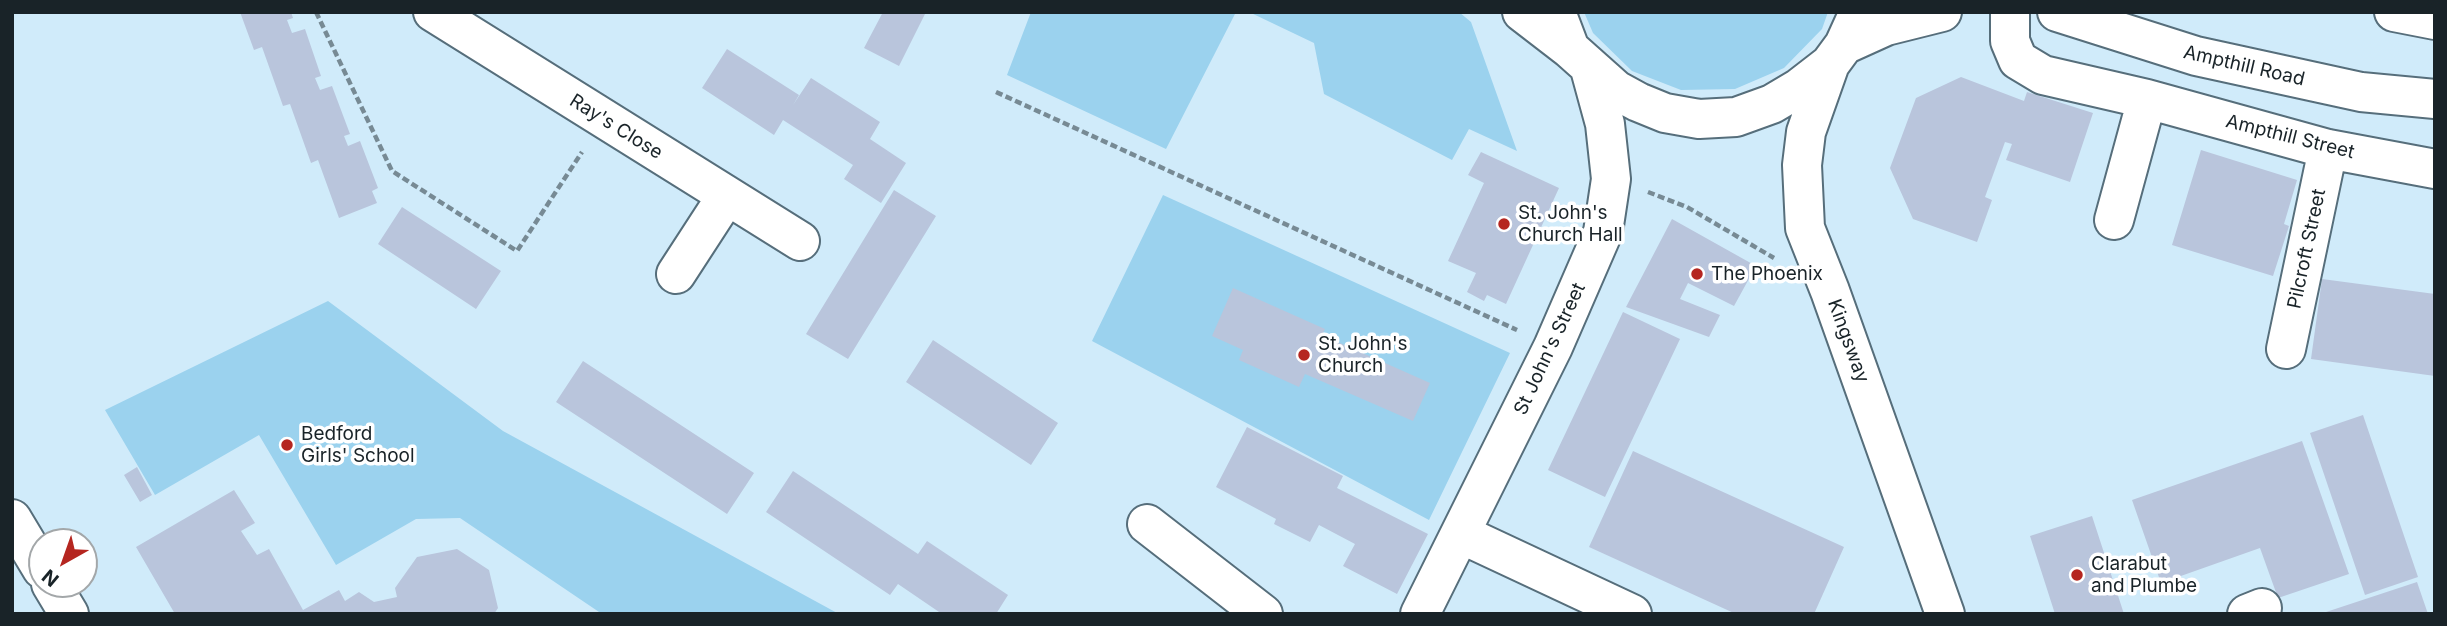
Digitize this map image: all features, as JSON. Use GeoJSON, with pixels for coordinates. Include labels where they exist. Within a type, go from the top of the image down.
{"type":"FeatureCollection","features":[{"type":"Feature","properties":{"kind":"main road","name":"Ray's Close"},"geometry":{"type":"LineString","coordinates":[[433,12],[800,241]]}},
{"type":"Feature","properties":{"kind":"main road"},"geometry":{"type":"LineString","coordinates":[[1522,12],[1616,90],[1665,113],[1699,119],[1736,117],[1772,104],[1799,88],[1844,41],[1885,26],[1942,12]]}},
{"type":"Feature","properties":{"kind":"main road","name":"St John's Street"},"geometry":{"type":"LineString","coordinates":[[1420,614],[1553,346],[1603,232],[1611,178],[1605,124],[1580,59],[1556,12]]}},
{"type":"Feature","properties":{"kind":"main road","name":"Ampthill Street"},"geometry":{"type":"LineString","coordinates":[[2010,12],[2010,41],[2018,60],[2043,75],[2147,99],[2328,149],[2435,169]]}},
{"type":"Feature","properties":{"kind":"main road","name":"Ampthill Road"},"geometry":{"type":"LineString","coordinates":[[2057,12],[2196,56],[2361,92],[2435,99]]}},
{"type":"Feature","properties":{"kind":"main road"},"geometry":{"type":"LineString","coordinates":[[2394,12],[2435,20]]}},
{"type":"Feature","properties":{"kind":"main road","name":"Kingsway"},"geometry":{"type":"LineString","coordinates":[[1844,41],[1806,132],[1802,165],[1805,228],[1945,614]]}},
{"type":"Feature","properties":{"kind":"main road"},"geometry":{"type":"LineString","coordinates":[[2114,219],[2147,99]]}},
{"type":"Feature","properties":{"kind":"main road","name":"Pilcroft Street"},"geometry":{"type":"LineString","coordinates":[[2286,349],[2328,149]]}},
{"type":"Feature","properties":{"kind":"main road"},"geometry":{"type":"LineString","coordinates":[[676,274],[726,197]]}},
{"type":"Feature","properties":{"kind":"main road"},"geometry":{"type":"LineString","coordinates":[[12,519],[28,546]]}},
{"type":"Feature","properties":{"kind":"main road"},"geometry":{"type":"LineString","coordinates":[[1147,524],[1264,614]]}},
{"type":"Feature","properties":{"kind":"main road"},"geometry":{"type":"LineString","coordinates":[[1461,534],[1632,614]]}},
{"type":"Feature","properties":{"kind":"main road"},"geometry":{"type":"LineString","coordinates":[[59,598],[69,614]]}},
{"type":"Feature","properties":{"kind":"path"},"geometry":{"type":"LineString","coordinates":[[316,12],[392,171],[517,251],[603,119]]}},
{"type":"Feature","properties":{"kind":"path"},"geometry":{"type":"LineString","coordinates":[[996,92],[1553,346]]}},
{"type":"Feature","properties":{"kind":"path"},"geometry":{"type":"LineString","coordinates":[[1611,178],[1687,207],[1830,291]]}},
{"type":"Feature","properties":{"kind":"shaded area"},"geometry":{"type":"Polygon","coordinates":[[[1031,12],[1236,12],[1166,149],[1007,75],[1031,12]]]}},
{"type":"Feature","properties":{"kind":"shaded area"},"geometry":{"type":"Polygon","coordinates":[[[1249,12],[1459,12],[1471,22],[1517,151],[1469,129],[1452,160],[1324,94],[1314,43],[1249,12]]]}},
{"type":"Feature","properties":{"kind":"shaded area"},"geometry":{"type":"Polygon","coordinates":[[[1584,12],[1828,12],[1822,29],[1784,68],[1735,89],[1681,90],[1632,71],[1593,33],[1584,12]]]}},
{"type":"Feature","properties":{"kind":"shaded area"},"geometry":{"type":"Polygon","coordinates":[[[1163,195],[1510,353],[1429,520],[1092,341],[1163,195]]]}},
{"type":"Feature","properties":{"kind":"shaded area"},"geometry":{"type":"Polygon","coordinates":[[[328,301],[503,431],[839,614],[602,614],[460,518],[416,519],[336,565],[259,435],[155,495],[105,410],[328,301]]]}},
{"type":"Feature","properties":{"kind":"building"},"geometry":{"type":"Polygon","coordinates":[[[240,12],[291,12],[293,18],[287,20],[292,33],[305,29],[321,76],[315,78],[320,90],[332,86],[350,134],[344,136],[348,146],[360,141],[378,188],[372,191],[377,203],[339,218],[318,160],[311,163],[290,104],[283,106],[262,47],[254,50],[240,12]]]}},
{"type":"Feature","properties":{"kind":"building"},"geometry":{"type":"Polygon","coordinates":[[[883,12],[926,12],[899,66],[864,48],[883,12]]]}},
{"type":"Feature","properties":{"kind":"building"},"geometry":{"type":"Polygon","coordinates":[[[727,49],[799,95],[793,105],[811,78],[880,122],[870,139],[906,163],[881,203],[844,179],[853,165],[783,120],[774,135],[702,88],[727,49]]]}},
{"type":"Feature","properties":{"kind":"building"},"geometry":{"type":"Polygon","coordinates":[[[1961,77],[2024,101],[2027,92],[2093,113],[2070,182],[2006,160],[2012,144],[2005,142],[1985,197],[1992,200],[1977,242],[1913,219],[1890,168],[1916,98],[1961,77]]]}},
{"type":"Feature","properties":{"kind":"building"},"geometry":{"type":"Polygon","coordinates":[[[2201,150],[2297,180],[2284,224],[2289,226],[2273,276],[2172,245],[2201,150]]]}},
{"type":"Feature","properties":{"kind":"building","name":"St. John's Church Hall"},"geometry":{"type":"Polygon","coordinates":[[[1481,152],[1559,188],[1506,304],[1487,295],[1484,301],[1467,292],[1476,273],[1448,261],[1484,183],[1468,175],[1481,152]]]}},
{"type":"Feature","properties":{"kind":"building"},"geometry":{"type":"Polygon","coordinates":[[[894,190],[936,216],[848,359],[806,334],[894,190]]]}},
{"type":"Feature","properties":{"kind":"building"},"geometry":{"type":"Polygon","coordinates":[[[402,207],[501,271],[476,309],[378,244],[402,207]]]}},
{"type":"Feature","properties":{"kind":"building","name":"The Phoenix"},"geometry":{"type":"Polygon","coordinates":[[[1672,219],[1756,266],[1734,306],[1688,283],[1680,299],[1720,315],[1709,337],[1626,307],[1672,219]]]}},
{"type":"Feature","properties":{"kind":"building"},"geometry":{"type":"Polygon","coordinates":[[[2322,279],[2435,294],[2435,376],[2311,359],[2322,279]]]}},
{"type":"Feature","properties":{"kind":"building","name":"St. John's Church"},"geometry":{"type":"Polygon","coordinates":[[[1233,288],[1325,329],[1322,335],[1430,383],[1413,421],[1305,374],[1299,387],[1239,360],[1243,350],[1212,336],[1233,288]]]}},
{"type":"Feature","properties":{"kind":"building"},"geometry":{"type":"Polygon","coordinates":[[[1623,312],[1680,339],[1605,497],[1548,470],[1623,312]]]}},
{"type":"Feature","properties":{"kind":"building"},"geometry":{"type":"Polygon","coordinates":[[[933,340],[1058,423],[1031,465],[906,382],[933,340]]]}},
{"type":"Feature","properties":{"kind":"building"},"geometry":{"type":"Polygon","coordinates":[[[583,361],[754,473],[727,514],[556,402],[583,361]]]}},
{"type":"Feature","properties":{"kind":"building"},"geometry":{"type":"Polygon","coordinates":[[[2363,415],[2418,577],[2365,595],[2310,433],[2363,415]]]}},
{"type":"Feature","properties":{"kind":"building"},"geometry":{"type":"Polygon","coordinates":[[[1247,427],[1343,476],[1337,488],[1428,534],[1397,594],[1343,566],[1355,544],[1319,525],[1310,542],[1274,524],[1276,519],[1216,487],[1247,427]]]}},
{"type":"Feature","properties":{"kind":"building"},"geometry":{"type":"Polygon","coordinates":[[[2302,441],[2349,574],[2278,598],[2260,548],[2161,583],[2132,500],[2302,441]]]}},
{"type":"Feature","properties":{"kind":"building"},"geometry":{"type":"Polygon","coordinates":[[[1633,451],[1844,547],[1814,614],[1736,614],[1589,547],[1633,451]]]}},
{"type":"Feature","properties":{"kind":"building"},"geometry":{"type":"Polygon","coordinates":[[[137,467],[152,495],[140,502],[124,475],[137,467]]]}},
{"type":"Feature","properties":{"kind":"building"},"geometry":{"type":"Polygon","coordinates":[[[793,471],[918,554],[927,541],[1008,595],[996,614],[942,614],[898,584],[890,595],[766,512],[793,471]]]}},
{"type":"Feature","properties":{"kind":"building"},"geometry":{"type":"Polygon","coordinates":[[[234,490],[255,523],[241,531],[257,555],[269,549],[303,610],[339,590],[345,601],[359,592],[374,602],[397,597],[395,588],[417,557],[457,549],[489,570],[498,608],[494,614],[175,614],[136,547],[234,490]]]}},
{"type":"Feature","properties":{"kind":"building","name":"Clarabut and Plumbe"},"geometry":{"type":"Polygon","coordinates":[[[2092,516],[2124,614],[2055,614],[2030,536],[2092,516]]]}},
{"type":"Feature","properties":{"kind":"building"},"geometry":{"type":"Polygon","coordinates":[[[2417,582],[2428,614],[2323,614],[2323,613],[2417,582]]]}},
{"type":"Feature","properties":{"kind":"place","name":"St. John's Church Hall"},"geometry":{"type":"Point","coordinates":[1504,224]}},
{"type":"Feature","properties":{"kind":"place","name":"The Phoenix"},"geometry":{"type":"Point","coordinates":[1697,274]}},
{"type":"Feature","properties":{"kind":"place","name":"St. John's Church"},"geometry":{"type":"Point","coordinates":[1304,355]}},
{"type":"Feature","properties":{"kind":"place","name":"Bedford Girls' School"},"geometry":{"type":"Point","coordinates":[287,445]}},
{"type":"Feature","properties":{"kind":"place","name":"Clarabut and Plumbe"},"geometry":{"type":"Point","coordinates":[2077,575]}}]}
